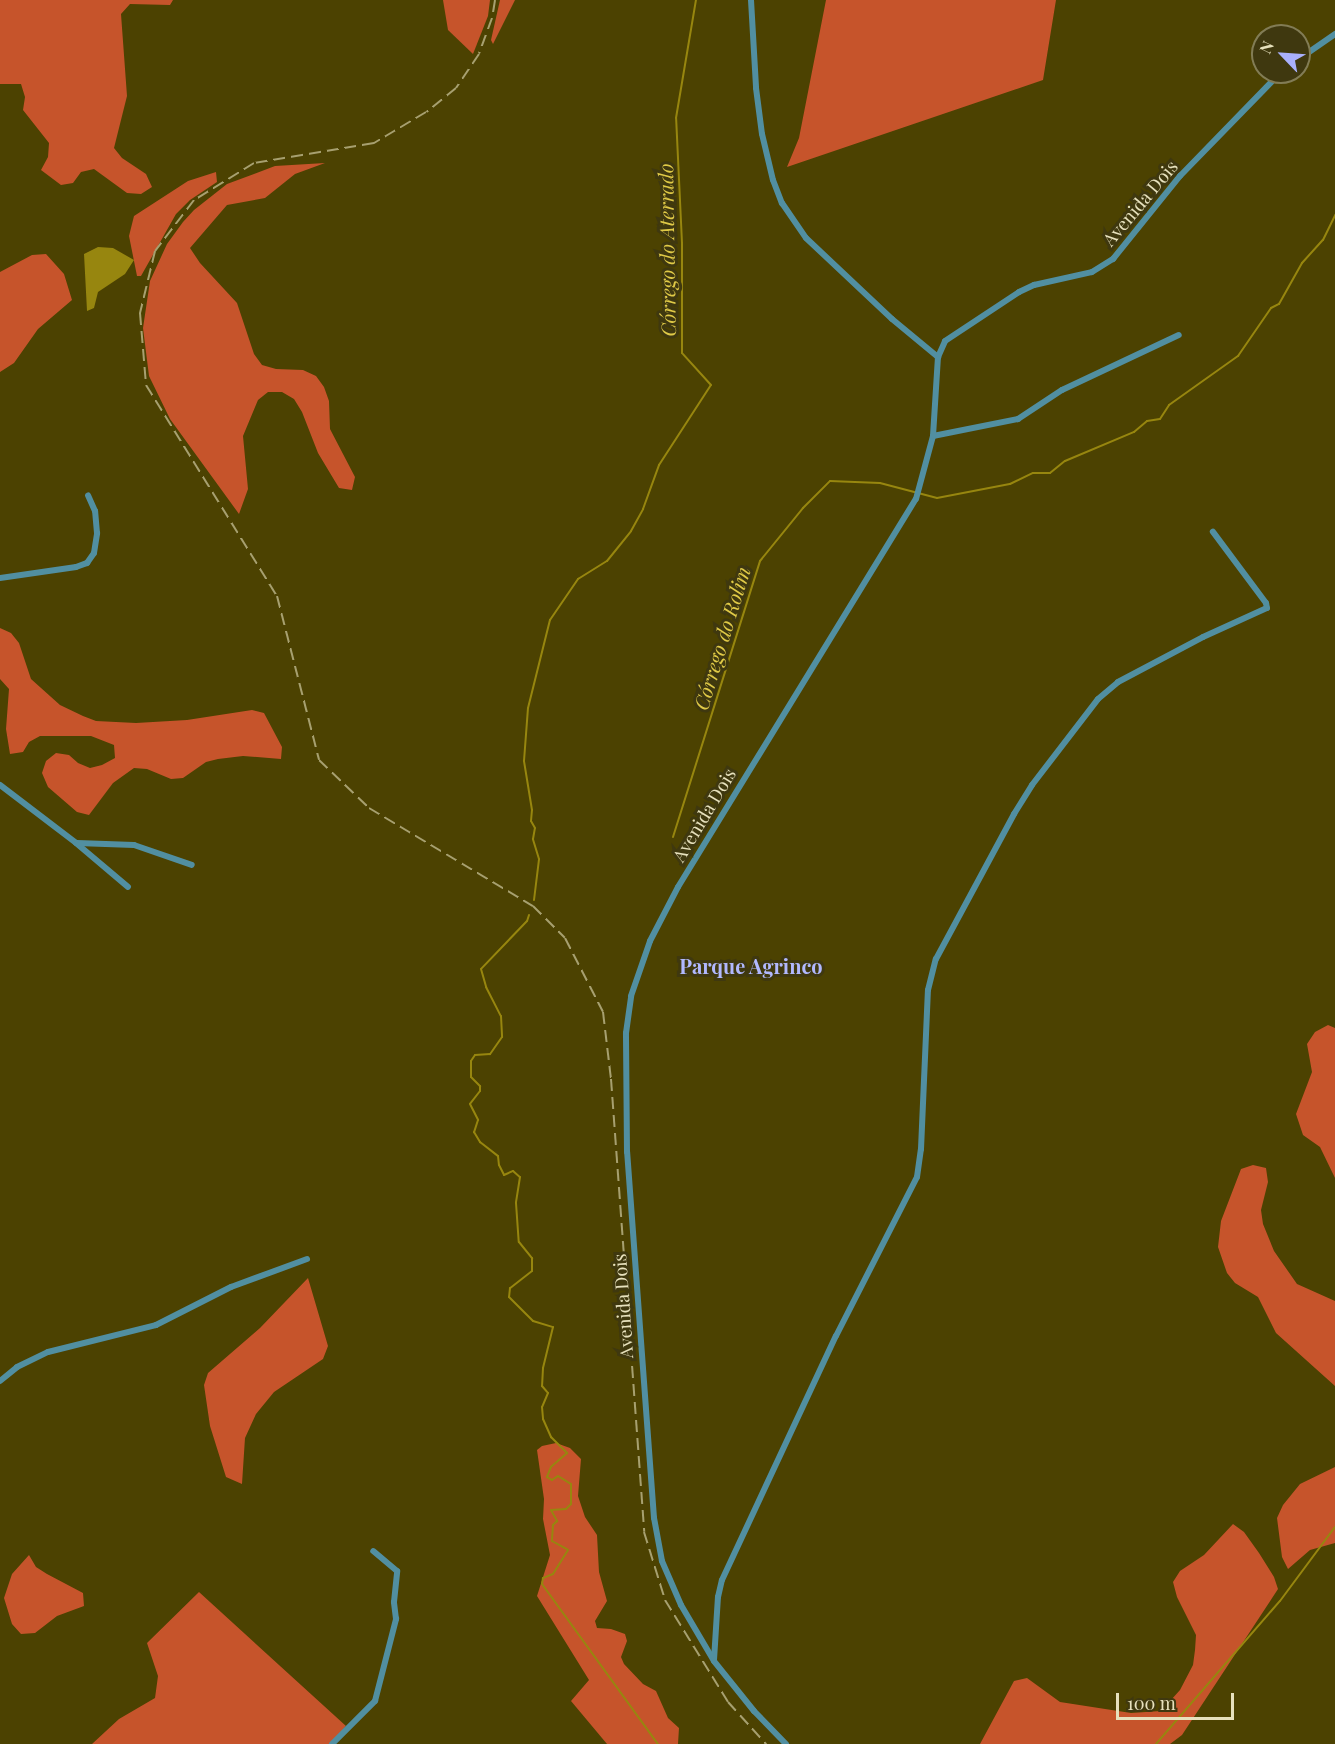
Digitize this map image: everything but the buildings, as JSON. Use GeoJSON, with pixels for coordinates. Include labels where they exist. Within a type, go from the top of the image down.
{"type":"FeatureCollection","features":[{"type":"Feature","properties":{"kind":"street"},"geometry":{"type":"LineString","coordinates":[[751,0],[756,88],[762,134],[773,180],[782,203],[806,238],[892,319],[938,357]]}},
{"type":"Feature","properties":{"kind":"street"},"geometry":{"type":"LineString","coordinates":[[1311,51],[1335,34]]}},
{"type":"Feature","properties":{"kind":"street","name":"Avenida Dois"},"geometry":{"type":"LineString","coordinates":[[786,1744],[714,1661],[670,1581],[662,1561],[654,1518],[627,1152],[626,1033],[631,996],[650,941],[678,887],[917,498],[933,436],[938,357],[951,336],[1019,292],[1034,285],[1092,272],[1113,259],[1180,176],[1269,84]]}},
{"type":"Feature","properties":{"kind":"street"},"geometry":{"type":"LineString","coordinates":[[933,436],[1018,419],[1062,390],[1179,335]]}},
{"type":"Feature","properties":{"kind":"street"},"geometry":{"type":"LineString","coordinates":[[0,578],[76,567],[87,563],[94,552],[97,533],[95,511],[88,495]]}},
{"type":"Feature","properties":{"kind":"street"},"geometry":{"type":"LineString","coordinates":[[714,1661],[718,1597],[722,1580],[836,1336],[917,1177],[921,1149],[928,990],[936,959],[1032,785],[1107,690],[1192,642],[1267,608],[1266,603],[1213,532]]}},
{"type":"Feature","properties":{"kind":"street"},"geometry":{"type":"LineString","coordinates":[[0,785],[76,843],[128,887]]}},
{"type":"Feature","properties":{"kind":"street"},"geometry":{"type":"LineString","coordinates":[[76,843],[134,845],[192,865]]}},
{"type":"Feature","properties":{"kind":"street"},"geometry":{"type":"LineString","coordinates":[[0,1381],[17,1367],[48,1352],[156,1325],[231,1287],[307,1259]]}},
{"type":"Feature","properties":{"kind":"street"},"geometry":{"type":"LineString","coordinates":[[332,1744],[375,1701],[396,1619],[394,1602],[397,1572],[373,1551]]}},
{"type":"Feature","properties":{"kind":"shaded area"},"geometry":{"type":"Polygon","coordinates":[[[0,0],[173,0],[170,5],[130,4],[121,14],[127,96],[114,148],[122,158],[146,174],[152,187],[141,194],[127,193],[94,169],[81,172],[73,183],[61,185],[41,170],[48,157],[49,143],[23,110],[25,97],[21,84],[0,84],[0,0]]]}},
{"type":"Feature","properties":{"kind":"shaded area"},"geometry":{"type":"Polygon","coordinates":[[[443,0],[490,0],[488,16],[473,54],[448,30],[443,0]]]}},
{"type":"Feature","properties":{"kind":"shaded area"},"geometry":{"type":"Polygon","coordinates":[[[500,0],[515,0],[493,44],[491,40],[500,0]]]}},
{"type":"Feature","properties":{"kind":"shaded area"},"geometry":{"type":"Polygon","coordinates":[[[826,0],[1056,0],[1043,80],[787,167],[799,138],[826,0]]]}},
{"type":"Feature","properties":{"kind":"shaded area"},"geometry":{"type":"Polygon","coordinates":[[[325,163],[295,174],[265,198],[227,205],[190,248],[200,263],[237,303],[254,354],[262,365],[276,369],[303,370],[316,376],[324,387],[329,401],[330,429],[355,477],[352,490],[339,488],[318,453],[302,412],[294,399],[282,392],[268,392],[258,400],[243,436],[248,489],[239,514],[170,419],[149,376],[143,328],[150,281],[167,244],[183,222],[194,210],[227,184],[275,166],[325,163]]]}},
{"type":"Feature","properties":{"kind":"shaded area"},"geometry":{"type":"Polygon","coordinates":[[[216,172],[217,182],[190,200],[176,214],[141,276],[137,276],[129,236],[134,216],[188,181],[216,172]]]}},
{"type":"Feature","properties":{"kind":"shaded area"},"geometry":{"type":"Polygon","coordinates":[[[98,247],[113,248],[134,260],[125,274],[98,292],[94,308],[87,311],[84,254],[98,247]]]}},
{"type":"Feature","properties":{"kind":"shaded area"},"geometry":{"type":"Polygon","coordinates":[[[46,254],[64,274],[72,300],[38,329],[14,363],[0,372],[0,272],[32,255],[46,254]]]}},
{"type":"Feature","properties":{"kind":"shaded area"},"geometry":{"type":"Polygon","coordinates":[[[0,628],[11,633],[19,643],[31,679],[60,705],[83,716],[96,721],[136,723],[187,720],[252,710],[264,713],[282,747],[281,759],[243,756],[218,759],[206,762],[183,778],[171,779],[147,769],[134,768],[113,783],[89,815],[77,812],[48,787],[42,773],[46,761],[56,753],[69,755],[78,763],[90,768],[115,758],[114,745],[91,736],[40,736],[29,742],[23,752],[10,754],[6,729],[9,689],[0,679],[0,628]]]}},
{"type":"Feature","properties":{"kind":"shaded area"},"geometry":{"type":"Polygon","coordinates":[[[1328,1025],[1335,1028],[1335,1178],[1320,1147],[1303,1135],[1296,1114],[1312,1072],[1307,1044],[1315,1032],[1328,1025]]]}},
{"type":"Feature","properties":{"kind":"shaded area"},"geometry":{"type":"Polygon","coordinates":[[[1253,1165],[1266,1168],[1268,1182],[1261,1210],[1263,1224],[1274,1251],[1297,1284],[1335,1301],[1335,1386],[1276,1333],[1258,1297],[1235,1283],[1227,1273],[1218,1247],[1221,1221],[1241,1169],[1253,1165]]]}},
{"type":"Feature","properties":{"kind":"shaded area"},"geometry":{"type":"Polygon","coordinates":[[[308,1278],[328,1346],[323,1359],[274,1392],[256,1414],[245,1438],[242,1484],[226,1477],[210,1426],[204,1385],[208,1373],[260,1328],[308,1278]]]}},
{"type":"Feature","properties":{"kind":"shaded area"},"geometry":{"type":"Polygon","coordinates":[[[556,1443],[570,1448],[581,1459],[578,1496],[585,1517],[597,1535],[599,1572],[607,1601],[595,1621],[597,1628],[611,1629],[625,1634],[627,1641],[621,1657],[624,1664],[643,1684],[656,1691],[668,1718],[679,1728],[678,1744],[607,1744],[571,1701],[589,1680],[537,1596],[550,1555],[543,1519],[544,1499],[537,1450],[542,1446],[556,1443]]]}},
{"type":"Feature","properties":{"kind":"shaded area"},"geometry":{"type":"Polygon","coordinates":[[[1335,1467],[1335,1543],[1310,1550],[1288,1569],[1282,1557],[1277,1518],[1283,1505],[1300,1484],[1335,1467]]]}},
{"type":"Feature","properties":{"kind":"shaded area"},"geometry":{"type":"Polygon","coordinates":[[[1233,1524],[1244,1532],[1259,1553],[1274,1577],[1278,1589],[1182,1735],[1170,1744],[980,1744],[1014,1681],[1027,1678],[1060,1702],[1131,1713],[1161,1711],[1180,1690],[1193,1665],[1195,1650],[1196,1635],[1177,1597],[1173,1582],[1180,1571],[1204,1555],[1233,1524]]]}},
{"type":"Feature","properties":{"kind":"shaded area"},"geometry":{"type":"Polygon","coordinates":[[[29,1555],[36,1567],[83,1593],[84,1606],[57,1616],[35,1633],[21,1634],[12,1624],[4,1598],[12,1574],[29,1555]]]}},
{"type":"Feature","properties":{"kind":"shaded area"},"geometry":{"type":"Polygon","coordinates":[[[199,1592],[346,1726],[331,1744],[92,1744],[119,1719],[155,1698],[158,1676],[147,1643],[199,1592]]]}},
{"type":"Feature","properties":{"kind":"waterway","name":"Córrego do Aterrado"},"geometry":{"type":"LineString","coordinates":[[534,900],[539,859],[533,839],[535,828],[531,821],[532,810],[524,761],[528,708],[550,620],[578,579],[607,561],[631,531],[643,509],[659,465],[711,385],[682,353],[682,243],[676,118],[696,0]]}},
{"type":"Feature","properties":{"kind":"waterway","name":"Córrego do Rolim"},"geometry":{"type":"LineString","coordinates":[[673,837],[760,561],[803,508],[830,481],[880,483],[937,498],[1010,484],[1033,473],[1050,473],[1065,461],[1134,432],[1147,421],[1160,419],[1169,405],[1238,356],[1271,308],[1279,304],[1302,263],[1323,240],[1335,215]]}},
{"type":"Feature","properties":{"kind":"waterway","name":"Córrego do Aterrado"},"geometry":{"type":"LineString","coordinates":[[529,915],[527,921],[481,969],[486,987],[501,1016],[502,1037],[490,1054],[475,1055],[471,1061],[471,1077],[480,1086],[480,1091],[470,1104],[478,1120],[474,1132],[480,1142],[498,1156],[504,1175],[513,1171],[520,1177],[516,1203],[519,1242],[532,1258],[532,1271],[510,1288],[509,1297],[533,1321],[553,1327],[543,1368],[542,1386],[548,1393],[542,1407],[543,1419],[551,1437],[567,1453],[551,1467],[547,1477],[552,1480],[558,1476],[571,1484],[571,1504],[566,1509],[551,1510],[557,1521],[553,1525],[552,1541],[568,1550],[553,1574],[543,1578],[542,1584],[658,1744]]}},
{"type":"Feature","properties":{"kind":"waterway"},"geometry":{"type":"LineString","coordinates":[[1156,1744],[1280,1601],[1335,1527]]}},
{"type":"Feature","properties":{"kind":"railway"},"geometry":{"type":"LineString","coordinates":[[495,0],[492,18],[479,54],[456,88],[426,112],[374,143],[254,163],[194,200],[155,251],[140,313],[146,385],[277,596],[319,760],[369,808],[533,906],[565,938],[603,1012],[611,1079],[644,1532],[665,1600],[728,1702],[766,1744]]}},
{"type":"Feature","properties":{"kind":"district","name":"Parque Agrinco"},"geometry":{"type":"Point","coordinates":[751,965]}}]}
